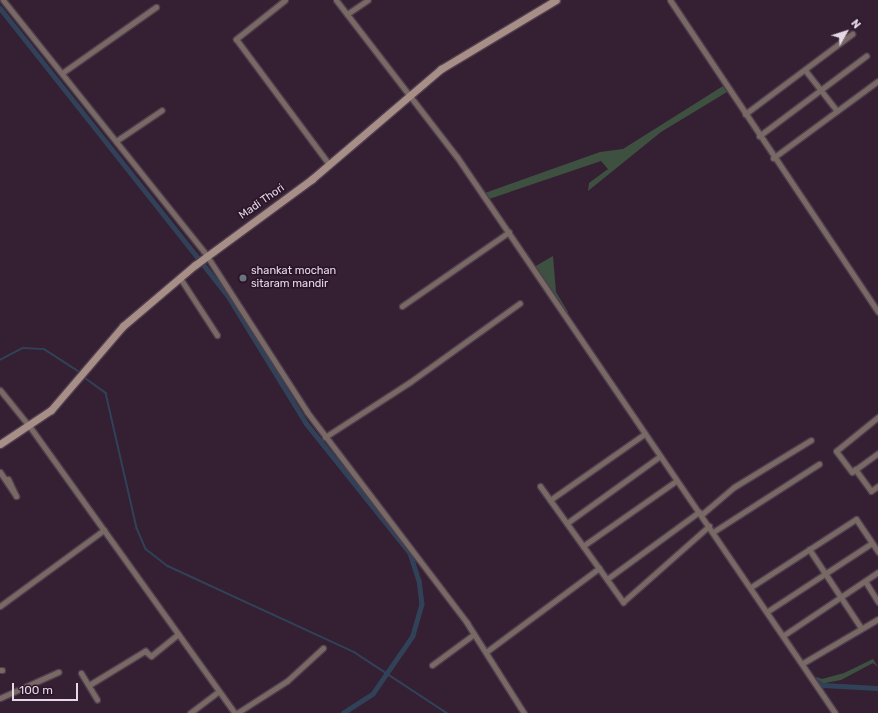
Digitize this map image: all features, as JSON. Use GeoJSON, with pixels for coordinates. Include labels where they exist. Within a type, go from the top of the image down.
{"type":"FeatureCollection","features":[{"type":"Feature","properties":{"kind":"main road","name":"Madi Thori"},"geometry":{"type":"LineString","coordinates":[[0,444],[30,426],[51,410],[123,326],[205,257],[284,202],[410,94],[452,61],[556,0]]}},
{"type":"Feature","properties":{"kind":"street"},"geometry":{"type":"LineString","coordinates":[[3,0],[116,141],[205,257],[325,437],[405,538],[474,634],[524,713]]}},
{"type":"Feature","properties":{"kind":"street"},"geometry":{"type":"LineString","coordinates":[[285,0],[236,39],[329,164]]}},
{"type":"Feature","properties":{"kind":"street"},"geometry":{"type":"LineString","coordinates":[[336,0],[410,94],[509,232],[643,435],[768,611],[835,713]]}},
{"type":"Feature","properties":{"kind":"street"},"geometry":{"type":"LineString","coordinates":[[347,14],[368,0]]}},
{"type":"Feature","properties":{"kind":"street"},"geometry":{"type":"LineString","coordinates":[[670,0],[773,158],[878,312]]}},
{"type":"Feature","properties":{"kind":"street"},"geometry":{"type":"LineString","coordinates":[[62,73],[156,7]]}},
{"type":"Feature","properties":{"kind":"street"},"geometry":{"type":"LineString","coordinates":[[745,114],[852,34]]}},
{"type":"Feature","properties":{"kind":"street"},"geometry":{"type":"LineString","coordinates":[[759,136],[866,56]]}},
{"type":"Feature","properties":{"kind":"street"},"geometry":{"type":"LineString","coordinates":[[805,70],[838,111]]}},
{"type":"Feature","properties":{"kind":"street"},"geometry":{"type":"LineString","coordinates":[[773,158],[878,80]]}},
{"type":"Feature","properties":{"kind":"street"},"geometry":{"type":"LineString","coordinates":[[116,141],[162,110]]}},
{"type":"Feature","properties":{"kind":"street"},"geometry":{"type":"LineString","coordinates":[[402,306],[509,232]]}},
{"type":"Feature","properties":{"kind":"street"},"geometry":{"type":"LineString","coordinates":[[180,278],[217,335]]}},
{"type":"Feature","properties":{"kind":"street"},"geometry":{"type":"LineString","coordinates":[[325,437],[410,382],[520,303]]}},
{"type":"Feature","properties":{"kind":"street"},"geometry":{"type":"LineString","coordinates":[[0,390],[30,426],[236,713],[287,681],[323,648]]}},
{"type":"Feature","properties":{"kind":"street"},"geometry":{"type":"LineString","coordinates":[[878,417],[836,449],[849,471],[855,469],[878,453]]}},
{"type":"Feature","properties":{"kind":"street"},"geometry":{"type":"LineString","coordinates":[[550,500],[643,435]]}},
{"type":"Feature","properties":{"kind":"street"},"geometry":{"type":"LineString","coordinates":[[607,579],[700,514],[734,487],[811,440]]}},
{"type":"Feature","properties":{"kind":"street"},"geometry":{"type":"LineString","coordinates":[[567,523],[659,457]]}},
{"type":"Feature","properties":{"kind":"street"},"geometry":{"type":"LineString","coordinates":[[713,532],[819,464]]}},
{"type":"Feature","properties":{"kind":"street"},"geometry":{"type":"LineString","coordinates":[[855,469],[871,491],[878,486]]}},
{"type":"Feature","properties":{"kind":"street"},"geometry":{"type":"LineString","coordinates":[[0,472],[16,496],[8,478]]}},
{"type":"Feature","properties":{"kind":"street"},"geometry":{"type":"LineString","coordinates":[[583,546],[676,481]]}},
{"type":"Feature","properties":{"kind":"street"},"geometry":{"type":"LineString","coordinates":[[540,486],[623,602],[708,526]]}},
{"type":"Feature","properties":{"kind":"street"},"geometry":{"type":"LineString","coordinates":[[751,587],[856,519],[878,552]]}},
{"type":"Feature","properties":{"kind":"street"},"geometry":{"type":"LineString","coordinates":[[0,606],[104,530]]}},
{"type":"Feature","properties":{"kind":"street"},"geometry":{"type":"LineString","coordinates":[[768,611],[872,543]]}},
{"type":"Feature","properties":{"kind":"street"},"geometry":{"type":"LineString","coordinates":[[809,549],[862,628]]}},
{"type":"Feature","properties":{"kind":"street"},"geometry":{"type":"LineString","coordinates":[[486,652],[599,568]]}},
{"type":"Feature","properties":{"kind":"street"},"geometry":{"type":"LineString","coordinates":[[784,635],[878,572]]}},
{"type":"Feature","properties":{"kind":"street"},"geometry":{"type":"LineString","coordinates":[[865,581],[878,602]]}},
{"type":"Feature","properties":{"kind":"street"},"geometry":{"type":"LineString","coordinates":[[803,663],[878,619]]}},
{"type":"Feature","properties":{"kind":"street"},"geometry":{"type":"LineString","coordinates":[[89,685],[146,651],[151,656],[178,634]]}},
{"type":"Feature","properties":{"kind":"street"},"geometry":{"type":"LineString","coordinates":[[432,665],[474,634]]}},
{"type":"Feature","properties":{"kind":"street"},"geometry":{"type":"LineString","coordinates":[[0,698],[58,672]]}},
{"type":"Feature","properties":{"kind":"street"},"geometry":{"type":"LineString","coordinates":[[81,673],[97,700]]}},
{"type":"Feature","properties":{"kind":"street"},"geometry":{"type":"LineString","coordinates":[[190,713],[219,691]]}},
{"type":"Feature","properties":{"kind":"green space"},"geometry":{"type":"Polygon","coordinates":[[[723,86],[727,92],[661,132],[588,191],[589,183],[608,169],[601,161],[489,199],[485,193],[600,152],[623,149],[723,86]]]}},
{"type":"Feature","properties":{"kind":"green space"},"geometry":{"type":"Polygon","coordinates":[[[553,256],[556,292],[568,312],[566,314],[534,267],[553,256]]]}},
{"type":"Feature","properties":{"kind":"green space"},"geometry":{"type":"Polygon","coordinates":[[[873,659],[878,667],[873,663],[841,680],[820,684],[816,677],[822,679],[844,673],[873,659]]]}},
{"type":"Feature","properties":{"kind":"waterway"},"geometry":{"type":"LineString","coordinates":[[0,8],[227,294],[306,423],[410,553],[419,580],[422,604],[413,636],[373,694],[344,713]]}},
{"type":"Feature","properties":{"kind":"waterway"},"geometry":{"type":"LineString","coordinates":[[0,360],[23,348],[44,349],[78,371]]}},
{"type":"Feature","properties":{"kind":"waterway"},"geometry":{"type":"LineString","coordinates":[[84,377],[106,393],[137,528],[146,549],[168,566],[354,652],[447,713]]}},
{"type":"Feature","properties":{"kind":"waterway"},"geometry":{"type":"LineString","coordinates":[[816,680],[823,685],[878,688]]}},
{"type":"Feature","properties":{"kind":"place","name":"shankat mochan sitaram mandir"},"geometry":{"type":"Point","coordinates":[243,278]}}]}
